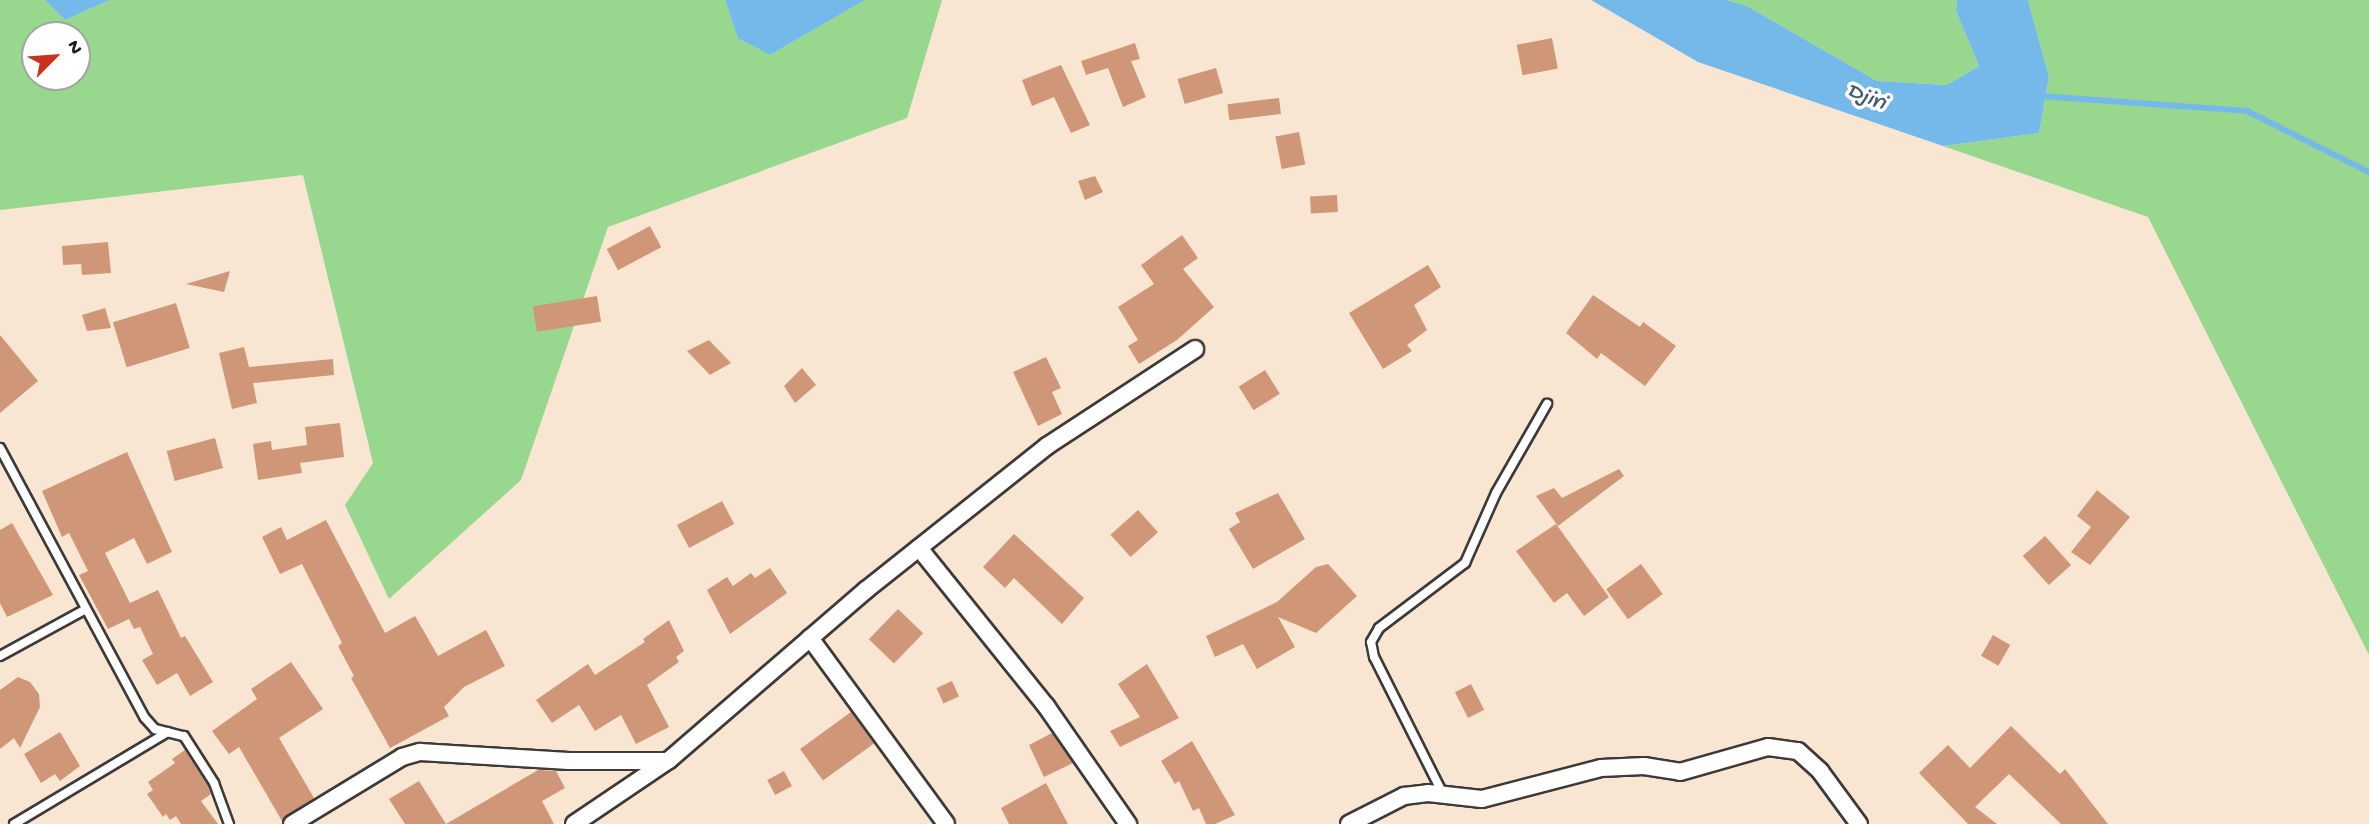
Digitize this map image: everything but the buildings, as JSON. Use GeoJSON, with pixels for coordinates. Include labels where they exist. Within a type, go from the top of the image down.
{"type":"FeatureCollection","features":[{"type":"Feature","properties":{"kind":"street"},"geometry":{"type":"LineString","coordinates":[[574,824],[669,760],[810,638],[1047,446],[1195,349]]}},
{"type":"Feature","properties":{"kind":"street"},"geometry":{"type":"LineString","coordinates":[[919,548],[1046,706],[1128,824]]}},
{"type":"Feature","properties":{"kind":"street"},"geometry":{"type":"LineString","coordinates":[[810,638],[946,824]]}},
{"type":"Feature","properties":{"kind":"street"},"geometry":{"type":"LineString","coordinates":[[1349,824],[1404,796],[1444,795],[1482,799],[1601,768],[1644,766],[1680,772],[1768,747],[1798,751],[1820,771],[1859,824]]}},
{"type":"Feature","properties":{"kind":"street"},"geometry":{"type":"LineString","coordinates":[[292,824],[402,757],[419,752],[569,761],[669,760]]}},
{"type":"Feature","properties":{"kind":"lane"},"geometry":{"type":"LineString","coordinates":[[1444,795],[1374,657],[1371,642],[1379,628],[1465,563],[1496,493],[1546,404]]}},
{"type":"Feature","properties":{"kind":"lane"},"geometry":{"type":"LineString","coordinates":[[0,449],[84,610],[145,718],[155,729],[184,736],[214,783],[229,824]]}},
{"type":"Feature","properties":{"kind":"lane"},"geometry":{"type":"LineString","coordinates":[[0,656],[84,610]]}},
{"type":"Feature","properties":{"kind":"lane"},"geometry":{"type":"LineString","coordinates":[[14,824],[168,732]]}},
{"type":"Feature","properties":{"kind":"green space"},"geometry":{"type":"Polygon","coordinates":[[[0,0],[45,0],[65,20],[110,0],[725,0],[738,37],[770,55],[865,0],[942,0],[907,118],[608,227],[521,480],[389,599],[345,505],[373,463],[303,175],[0,210],[0,0]]]}},
{"type":"Feature","properties":{"kind":"green space"},"geometry":{"type":"Polygon","coordinates":[[[1726,0],[1957,0],[1956,11],[1979,66],[1947,85],[1877,81],[1747,6],[1726,0]]]}},
{"type":"Feature","properties":{"kind":"green space"},"geometry":{"type":"Polygon","coordinates":[[[2028,0],[2369,0],[2369,655],[2148,217],[1943,146],[2039,133],[2049,77],[2028,0]]]}},
{"type":"Feature","properties":{"kind":"water"},"geometry":{"type":"Polygon","coordinates":[[[45,0],[110,0],[65,20],[45,0]]]}},
{"type":"Feature","properties":{"kind":"water"},"geometry":{"type":"Polygon","coordinates":[[[725,0],[865,0],[770,55],[738,38],[725,0]]]}},
{"type":"Feature","properties":{"kind":"water","name":"Djiri"},"geometry":{"type":"Polygon","coordinates":[[[1591,0],[1726,0],[1747,6],[1877,81],[1947,85],[1979,66],[1956,11],[1957,0],[2028,0],[2049,77],[2039,133],[1943,146],[1698,62],[1591,0]]]}},
{"type":"Feature","properties":{"kind":"waterway"},"geometry":{"type":"LineString","coordinates":[[2040,96],[2247,111],[2369,172]]}}]}
